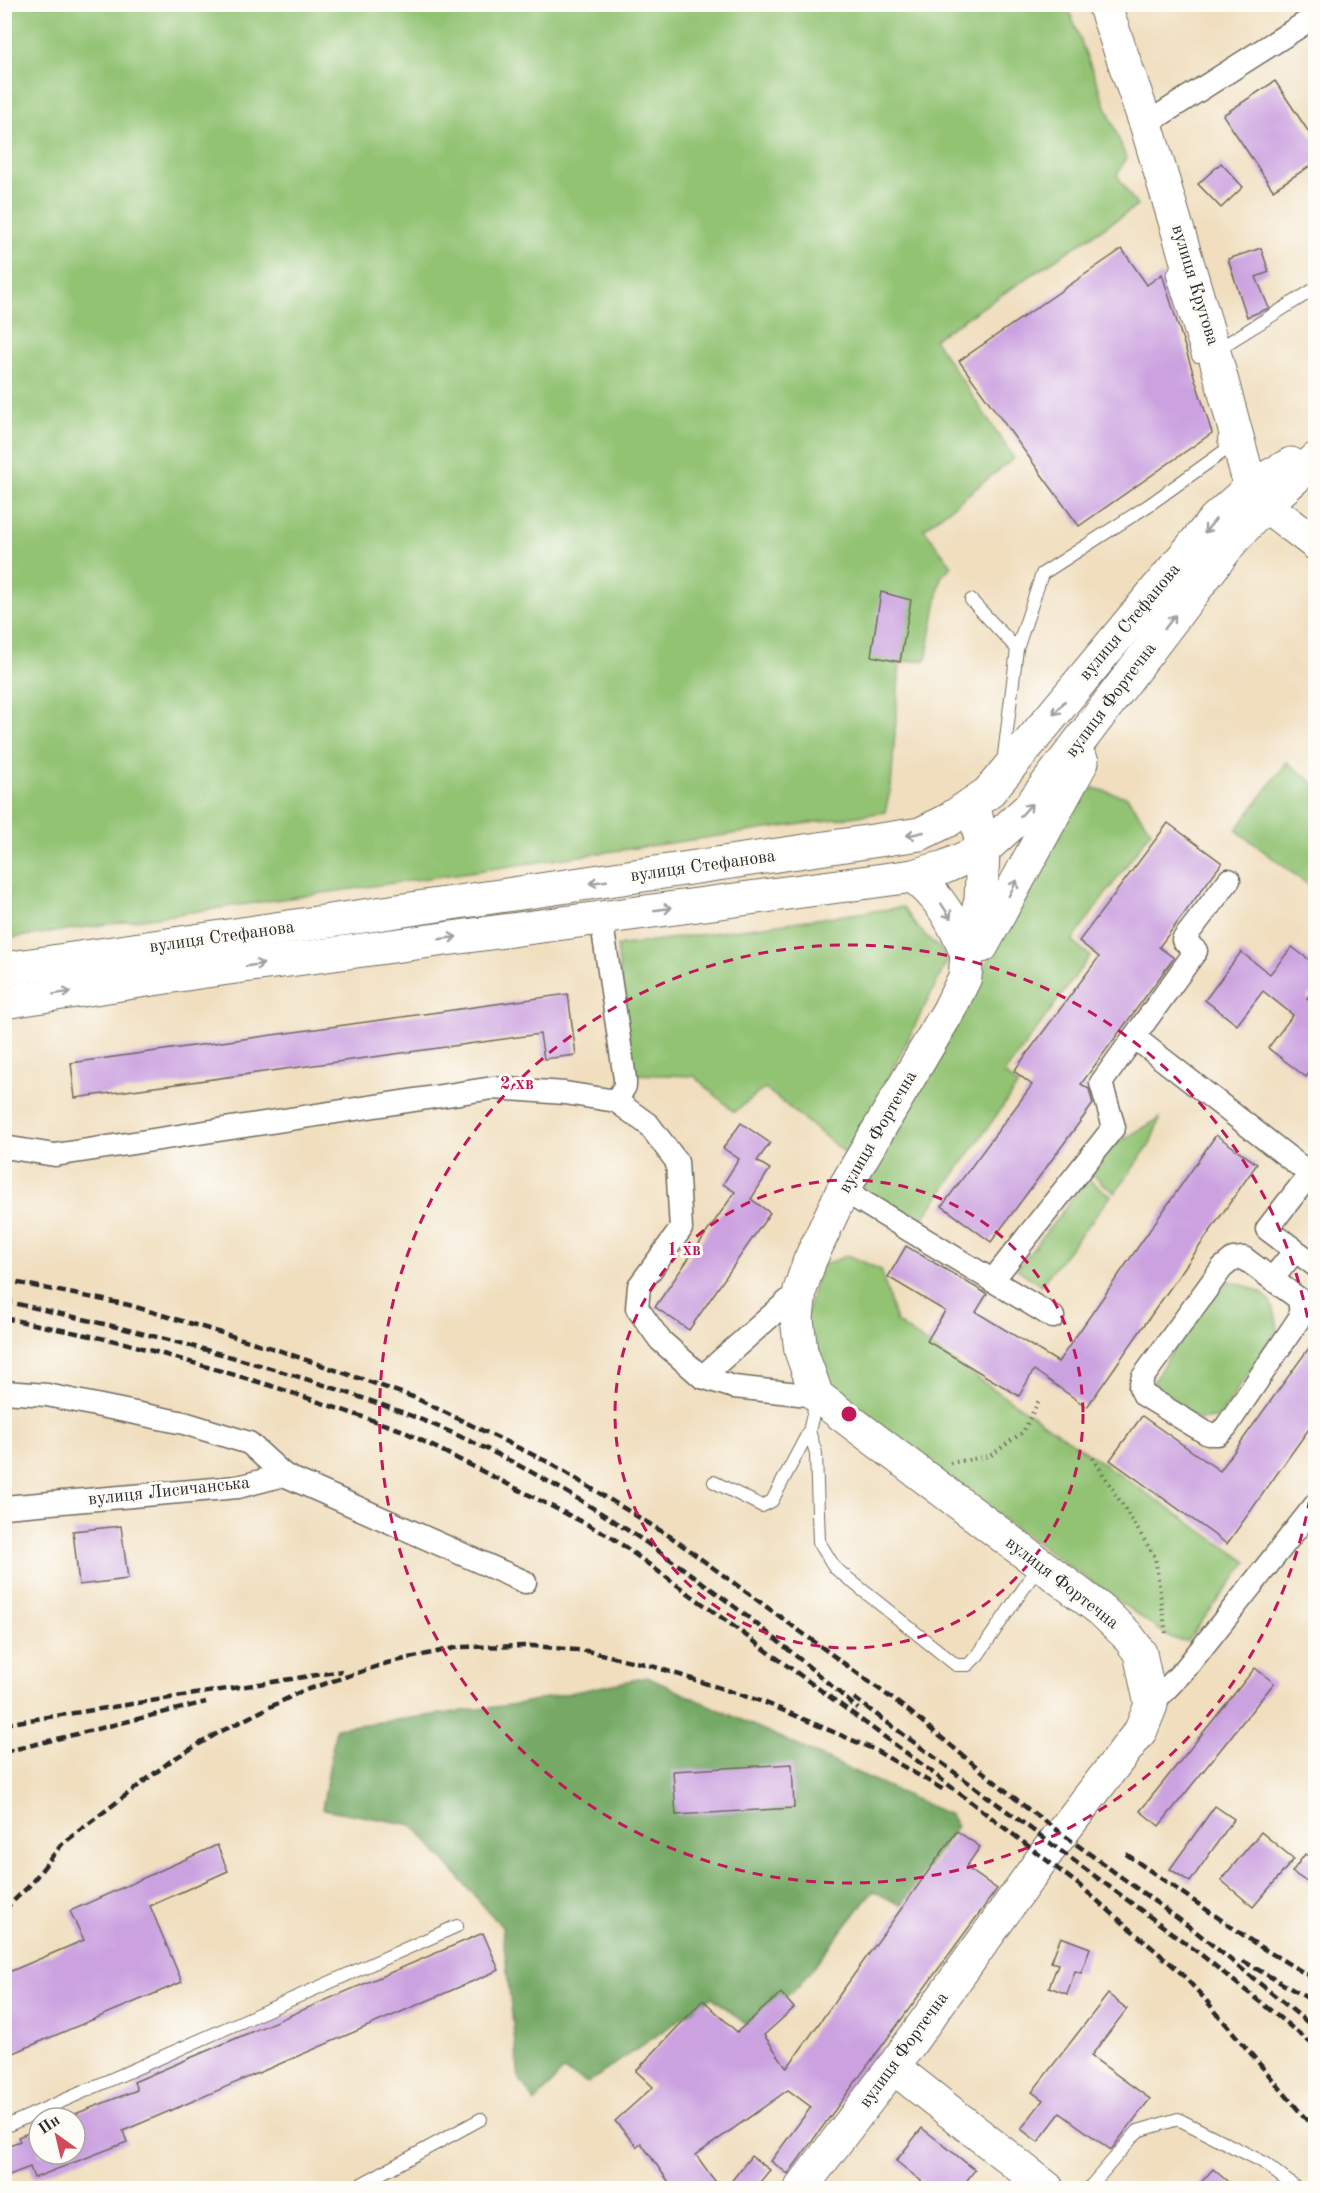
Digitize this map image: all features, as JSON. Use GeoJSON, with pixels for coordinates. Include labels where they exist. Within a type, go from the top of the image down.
{"type":"FeatureCollection","features":[{"type":"Feature","properties":{"kind":"main road","name":"вулиця Кругова"},"geometry":{"type":"LineString","coordinates":[[1104,4],[1146,124],[1183,248],[1209,362],[1259,495]]}},
{"type":"Feature","properties":{"kind":"main road"},"geometry":{"type":"LineString","coordinates":[[1316,457],[1276,471],[1259,495],[1316,544]]}},
{"type":"Feature","properties":{"kind":"main road","name":"вулиця Фортечна"},"geometry":{"type":"LineString","coordinates":[[801,2188],[893,2067],[1047,1852],[1141,1730],[1151,1705],[1140,1653],[1127,1635],[1101,1610],[912,1470],[817,1396],[801,1351],[797,1319],[800,1290],[810,1260],[843,1190],[950,1010],[967,965],[981,900],[983,850],[1028,809],[1232,541],[1259,495]]}},
{"type":"Feature","properties":{"kind":"main road","name":"вулиця Стефанова"},"geometry":{"type":"LineString","coordinates":[[4,969],[920,834],[974,806],[1001,779],[1215,519],[1259,495]]}},
{"type":"Feature","properties":{"kind":"main road"},"geometry":{"type":"LineString","coordinates":[[967,965],[1069,791],[1109,702]]}},
{"type":"Feature","properties":{"kind":"main road"},"geometry":{"type":"LineString","coordinates":[[974,806],[983,850]]}},
{"type":"Feature","properties":{"kind":"main road","name":"вулиця Стефанова"},"geometry":{"type":"LineString","coordinates":[[4,1002],[601,917],[913,876],[945,867],[983,850]]}},
{"type":"Feature","properties":{"kind":"main road"},"geometry":{"type":"LineString","coordinates":[[913,876],[932,890],[948,913],[967,965]]}},
{"type":"Feature","properties":{"kind":"main road"},"geometry":{"type":"LineString","coordinates":[[893,2067],[1047,2188]]}},
{"type":"Feature","properties":{"kind":"street"},"geometry":{"type":"LineString","coordinates":[[1146,124],[1316,16]]}},
{"type":"Feature","properties":{"kind":"street"},"geometry":{"type":"LineString","coordinates":[[992,1281],[1114,1127],[1101,1083],[1197,951],[1183,940],[1229,880]]}},
{"type":"Feature","properties":{"kind":"street"},"geometry":{"type":"LineString","coordinates":[[601,917],[625,1079],[625,1086],[616,1101]]}},
{"type":"Feature","properties":{"kind":"street"},"geometry":{"type":"LineString","coordinates":[[1134,1037],[1310,1174],[1267,1229],[1316,1266]]}},
{"type":"Feature","properties":{"kind":"street"},"geometry":{"type":"LineString","coordinates":[[4,1147],[55,1155],[493,1088],[565,1092],[616,1101],[649,1125],[677,1162],[681,1229],[639,1286],[637,1308],[660,1340],[702,1377],[734,1387],[817,1396]]}},
{"type":"Feature","properties":{"kind":"street"},"geometry":{"type":"LineString","coordinates":[[843,1190],[1053,1317]]}},
{"type":"Feature","properties":{"kind":"street"},"geometry":{"type":"LineString","coordinates":[[1272,1279],[1295,1251]]}},
{"type":"Feature","properties":{"kind":"street"},"geometry":{"type":"LineString","coordinates":[[1244,1258],[1272,1279],[1299,1299],[1301,1316],[1226,1427],[1218,1434],[1208,1434],[1144,1395],[1140,1387],[1143,1377],[1222,1268],[1233,1259],[1244,1258]]}},
{"type":"Feature","properties":{"kind":"street"},"geometry":{"type":"LineString","coordinates":[[702,1377],[800,1290]]}},
{"type":"Feature","properties":{"kind":"street"},"geometry":{"type":"LineString","coordinates":[[4,1392],[47,1395],[195,1426],[249,1443],[284,1475],[525,1582]]}},
{"type":"Feature","properties":{"kind":"street","name":"вулиця Лисичанська"},"geometry":{"type":"LineString","coordinates":[[4,1507],[238,1487],[284,1475]]}},
{"type":"Feature","properties":{"kind":"street","name":"вулиця Фортечна"},"geometry":{"type":"LineString","coordinates":[[1151,1705],[1186,1668],[1316,1504]]}},
{"type":"Feature","properties":{"kind":"lane"},"geometry":{"type":"LineString","coordinates":[[1209,362],[1316,288]]}},
{"type":"Feature","properties":{"kind":"lane"},"geometry":{"type":"LineString","coordinates":[[1001,779],[1017,650],[1042,574],[1149,505],[1227,449],[1220,428]]}},
{"type":"Feature","properties":{"kind":"lane"},"geometry":{"type":"LineString","coordinates":[[971,600],[1017,650]]}},
{"type":"Feature","properties":{"kind":"lane"},"geometry":{"type":"LineString","coordinates":[[714,1482],[762,1506],[772,1501],[809,1431],[817,1396]]}},
{"type":"Feature","properties":{"kind":"lane"},"geometry":{"type":"LineString","coordinates":[[809,1431],[816,1453],[819,1542],[825,1555],[835,1568],[956,1665],[968,1665],[978,1655],[1040,1565]]}},
{"type":"Feature","properties":{"kind":"lane"},"geometry":{"type":"LineString","coordinates":[[4,2127],[457,1926]]}},
{"type":"Feature","properties":{"kind":"lane"},"geometry":{"type":"LineString","coordinates":[[354,2188],[481,2119]]}},
{"type":"Feature","properties":{"kind":"lane"},"geometry":{"type":"LineString","coordinates":[[1089,2188],[1138,2132],[1178,2119],[1263,2162],[1296,2188]]}},
{"type":"Feature","properties":{"kind":"path"},"geometry":{"type":"LineString","coordinates":[[912,1470],[990,1456],[1023,1432],[1040,1398]]}},
{"type":"Feature","properties":{"kind":"path"},"geometry":{"type":"LineString","coordinates":[[1093,1458],[1155,1557],[1166,1634]]}},
{"type":"Feature","properties":{"kind":"green space"},"geometry":{"type":"Polygon","coordinates":[[[4,5],[1067,5],[1126,158],[1117,175],[1137,206],[934,339],[1014,458],[924,529],[952,566],[941,577],[926,660],[900,662],[891,787],[885,812],[5,939],[4,5]]]}},
{"type":"Feature","properties":{"kind":"green space"},"geometry":{"type":"Polygon","coordinates":[[[1287,762],[1315,784],[1315,890],[1236,830],[1287,762]]]}},
{"type":"Feature","properties":{"kind":"green space"},"geometry":{"type":"Polygon","coordinates":[[[1093,788],[1127,797],[1151,831],[1072,941],[1090,956],[1004,1074],[1018,1085],[919,1224],[861,1190],[1082,793],[1093,788]]]}},
{"type":"Feature","properties":{"kind":"green space"},"geometry":{"type":"Polygon","coordinates":[[[903,907],[917,927],[949,958],[849,1156],[765,1088],[734,1112],[694,1076],[631,1074],[617,946],[903,907]]]}},
{"type":"Feature","properties":{"kind":"green space"},"geometry":{"type":"Polygon","coordinates":[[[1160,1118],[1150,1144],[1115,1193],[1083,1167],[1088,1160],[1160,1118]]]}},
{"type":"Feature","properties":{"kind":"green space"},"geometry":{"type":"Polygon","coordinates":[[[1088,1179],[1111,1196],[1041,1285],[1017,1269],[1088,1179]]]}},
{"type":"Feature","properties":{"kind":"green space"},"geometry":{"type":"Polygon","coordinates":[[[848,1255],[881,1270],[896,1322],[1247,1562],[1187,1641],[1172,1639],[822,1386],[805,1322],[819,1267],[848,1255]]]}},
{"type":"Feature","properties":{"kind":"green space"},"geometry":{"type":"Polygon","coordinates":[[[1230,1281],[1264,1295],[1273,1308],[1278,1329],[1219,1417],[1200,1420],[1150,1387],[1203,1300],[1230,1281]]]}},
{"type":"Feature","properties":{"kind":"green space"},"geometry":{"type":"Polygon","coordinates":[[[647,1677],[950,1815],[957,1826],[901,1905],[873,1891],[797,1988],[748,2026],[712,1997],[588,2083],[563,2071],[535,2102],[519,2078],[502,1927],[413,1825],[322,1809],[336,1728],[517,1704],[647,1677]]]}},
{"type":"Feature","properties":{"kind":"building"},"geometry":{"type":"Polygon","coordinates":[[[1275,81],[1316,143],[1316,162],[1273,190],[1223,115],[1275,81]]]}},
{"type":"Feature","properties":{"kind":"building"},"geometry":{"type":"Polygon","coordinates":[[[1221,163],[1243,187],[1221,208],[1198,184],[1221,163]]]}},
{"type":"Feature","properties":{"kind":"building"},"geometry":{"type":"Polygon","coordinates":[[[1261,248],[1269,272],[1256,277],[1269,308],[1247,317],[1228,259],[1261,248]]]}},
{"type":"Feature","properties":{"kind":"building"},"geometry":{"type":"Polygon","coordinates":[[[1122,249],[1147,285],[1162,274],[1212,433],[1079,526],[959,361],[1122,249]]]}},
{"type":"Feature","properties":{"kind":"building"},"geometry":{"type":"Polygon","coordinates":[[[881,592],[911,600],[900,662],[871,656],[881,592]]]}},
{"type":"Feature","properties":{"kind":"building"},"geometry":{"type":"Polygon","coordinates":[[[1168,823],[1222,863],[1159,947],[1174,958],[1081,1084],[1089,1089],[1093,1104],[991,1242],[942,1206],[1032,1085],[1014,1071],[1099,957],[1079,941],[1168,823]]]}},
{"type":"Feature","properties":{"kind":"building"},"geometry":{"type":"Polygon","coordinates":[[[1292,947],[1316,965],[1316,987],[1307,998],[1316,1005],[1316,1064],[1306,1077],[1268,1048],[1293,1015],[1263,991],[1237,1025],[1205,1000],[1241,952],[1270,974],[1292,947]]]}},
{"type":"Feature","properties":{"kind":"building"},"geometry":{"type":"Polygon","coordinates":[[[568,994],[576,1055],[544,1059],[540,1034],[75,1098],[71,1063],[568,994]]]}},
{"type":"Feature","properties":{"kind":"building"},"geometry":{"type":"Polygon","coordinates":[[[741,1123],[770,1143],[757,1161],[770,1169],[751,1199],[770,1213],[689,1330],[655,1307],[735,1192],[723,1184],[739,1159],[723,1148],[741,1123]]]}},
{"type":"Feature","properties":{"kind":"building"},"geometry":{"type":"Polygon","coordinates":[[[1216,1135],[1257,1164],[1087,1407],[1034,1370],[1019,1396],[927,1341],[945,1311],[888,1277],[906,1246],[987,1294],[976,1312],[1058,1362],[1216,1135]]]}},
{"type":"Feature","properties":{"kind":"building"},"geometry":{"type":"Polygon","coordinates":[[[1316,1338],[1316,1419],[1227,1544],[1110,1460],[1142,1416],[1220,1471],[1316,1338]]]}},
{"type":"Feature","properties":{"kind":"building"},"geometry":{"type":"Polygon","coordinates":[[[121,1526],[128,1579],[79,1585],[73,1531],[121,1526]]]}},
{"type":"Feature","properties":{"kind":"building"},"geometry":{"type":"Polygon","coordinates":[[[1255,1668],[1274,1683],[1159,1826],[1140,1811],[1255,1668]]]}},
{"type":"Feature","properties":{"kind":"building"},"geometry":{"type":"Polygon","coordinates":[[[792,1764],[794,1808],[676,1815],[673,1771],[792,1764]]]}},
{"type":"Feature","properties":{"kind":"building"},"geometry":{"type":"Polygon","coordinates":[[[1215,1806],[1234,1819],[1190,1882],[1170,1869],[1215,1806]]]}},
{"type":"Feature","properties":{"kind":"building"},"geometry":{"type":"Polygon","coordinates":[[[957,1831],[980,1847],[966,1867],[997,1889],[788,2174],[771,2161],[811,2107],[788,2090],[696,2155],[720,2188],[673,2188],[641,2143],[637,2147],[615,2121],[653,2087],[636,2071],[703,2000],[737,2032],[781,1993],[794,2008],[764,2035],[787,2068],[957,1831]]]}},
{"type":"Feature","properties":{"kind":"building"},"geometry":{"type":"Polygon","coordinates":[[[1261,1832],[1294,1859],[1253,1907],[1221,1880],[1261,1832]]]}},
{"type":"Feature","properties":{"kind":"building"},"geometry":{"type":"Polygon","coordinates":[[[217,1845],[228,1871],[150,1906],[182,1982],[4,2057],[4,1974],[84,1940],[70,1911],[217,1845]]]}},
{"type":"Feature","properties":{"kind":"building"},"geometry":{"type":"Polygon","coordinates":[[[1305,1854],[1316,1862],[1316,1888],[1292,1872],[1305,1854]]]}},
{"type":"Feature","properties":{"kind":"building"},"geometry":{"type":"Polygon","coordinates":[[[483,1933],[499,1970],[123,2131],[127,2142],[87,2157],[87,2109],[137,2090],[134,2082],[483,1933]]]}},
{"type":"Feature","properties":{"kind":"building"},"geometry":{"type":"Polygon","coordinates":[[[1061,1937],[1090,1948],[1081,1973],[1075,1971],[1067,1994],[1049,1987],[1058,1964],[1051,1962],[1061,1937]]]}},
{"type":"Feature","properties":{"kind":"building"},"geometry":{"type":"Polygon","coordinates":[[[1108,1994],[1127,2009],[1091,2056],[1150,2099],[1111,2150],[1060,2113],[1038,2142],[1021,2129],[1043,2100],[1032,2092],[1108,1994]]]}},
{"type":"Feature","properties":{"kind":"building"},"geometry":{"type":"Polygon","coordinates":[[[922,2128],[975,2170],[961,2188],[930,2188],[896,2161],[922,2128]]]}},
{"type":"Feature","properties":{"kind":"building"},"geometry":{"type":"Polygon","coordinates":[[[27,2134],[27,2166],[65,2166],[34,2178],[30,2167],[4,2177],[4,2147],[20,2141],[18,2137],[27,2134]]]}},
{"type":"Feature","properties":{"kind":"building"},"geometry":{"type":"Polygon","coordinates":[[[751,2156],[770,2170],[755,2188],[726,2188],[751,2156]]]}},
{"type":"Feature","properties":{"kind":"building"},"geometry":{"type":"Polygon","coordinates":[[[1213,2169],[1235,2188],[1196,2188],[1213,2169]]]}},
{"type":"Feature","properties":{"kind":"railway"},"geometry":{"type":"LineString","coordinates":[[4,1280],[129,1305],[275,1349],[413,1397],[550,1463],[671,1537],[909,1711],[1028,1809],[1195,1931],[1316,2029]]}},
{"type":"Feature","properties":{"kind":"railway"},"geometry":{"type":"LineString","coordinates":[[4,1301],[105,1324],[256,1364],[355,1395],[466,1439],[586,1503],[643,1541],[754,1622],[858,1709]]}},
{"type":"Feature","properties":{"kind":"railway"},"geometry":{"type":"LineString","coordinates":[[4,1318],[125,1343],[269,1385],[401,1430],[610,1536],[916,1760],[1079,1885],[1178,1970],[1316,2131]]}},
{"type":"Feature","properties":{"kind":"railway"},"geometry":{"type":"LineString","coordinates":[[4,1910],[29,1886],[62,1844],[172,1760],[218,1733],[300,1692],[387,1663],[459,1647],[534,1646],[587,1651],[649,1665],[766,1703],[873,1749],[944,1790]]}},
{"type":"Feature","properties":{"kind":"railway"},"geometry":{"type":"LineString","coordinates":[[4,1724],[342,1671]]}},
{"type":"Feature","properties":{"kind":"railway"},"geometry":{"type":"LineString","coordinates":[[854,1698],[1199,1953],[1316,2047]]}},
{"type":"Feature","properties":{"kind":"railway"},"geometry":{"type":"LineString","coordinates":[[4,1752],[206,1702]]}},
{"type":"Feature","properties":{"kind":"railway"},"geometry":{"type":"LineString","coordinates":[[1126,1854],[1259,1946],[1316,1980]]}},
{"type":"Feature","properties":{"kind":"railway"},"geometry":{"type":"LineString","coordinates":[[1243,1961],[1316,2003]]}}]}
